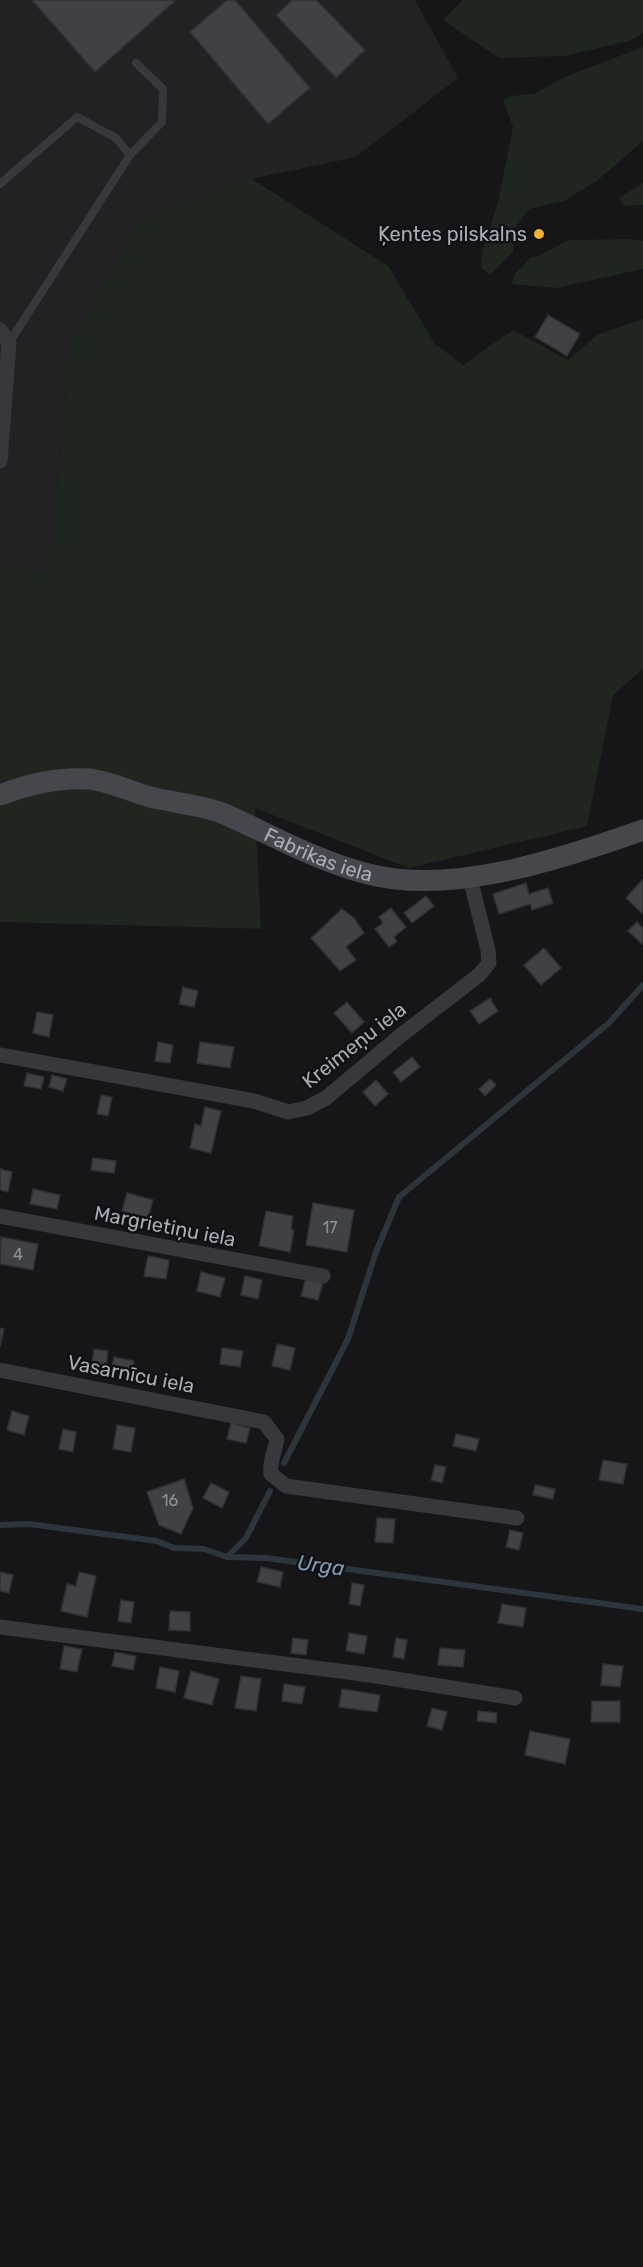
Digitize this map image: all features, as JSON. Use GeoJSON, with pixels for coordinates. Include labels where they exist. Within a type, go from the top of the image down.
{"type":"FeatureCollection","features":[{"type":"Feature","properties":{"kind":"street"},"geometry":{"type":"LineString","coordinates":[[0,461],[4,337]]}},
{"type":"Feature","properties":{"kind":"street","name":"Fabrikas iela"},"geometry":{"type":"LineString","coordinates":[[0,795],[36,781],[90,779],[132,793],[227,815],[264,834],[369,874],[406,880],[470,878],[507,871],[643,830]]}},
{"type":"Feature","properties":{"kind":"street","name":"Kreimeņu iela"},"geometry":{"type":"LineString","coordinates":[[0,1055],[254,1101],[288,1112],[307,1108],[326,1098],[400,1036],[479,975],[489,963],[488,950],[470,878]]}},
{"type":"Feature","properties":{"kind":"street","name":"Margrietiņu iela"},"geometry":{"type":"LineString","coordinates":[[0,1216],[323,1276]]}},
{"type":"Feature","properties":{"kind":"street","name":"Vasarnīcu iela"},"geometry":{"type":"LineString","coordinates":[[0,1370],[264,1422],[277,1438],[275,1452],[269,1464],[271,1474],[286,1486],[517,1518]]}},
{"type":"Feature","properties":{"kind":"street"},"geometry":{"type":"LineString","coordinates":[[0,1626],[370,1675],[515,1698]]}},
{"type":"Feature","properties":{"kind":"lane"},"geometry":{"type":"LineString","coordinates":[[4,337],[130,155],[162,122],[163,89],[136,63]]}},
{"type":"Feature","properties":{"kind":"lane"},"geometry":{"type":"LineString","coordinates":[[0,184],[77,117],[116,138],[130,155]]}},
{"type":"Feature","properties":{"kind":"shaded area"},"geometry":{"type":"Polygon","coordinates":[[[0,0],[415,0],[458,78],[356,157],[252,179],[70,345],[50,573],[0,566],[0,0]]]}},
{"type":"Feature","properties":{"kind":"shaded area"},"geometry":{"type":"Polygon","coordinates":[[[463,0],[643,0],[643,33],[629,41],[564,56],[499,58],[443,20],[463,0]]]}},
{"type":"Feature","properties":{"kind":"shaded area"},"geometry":{"type":"Polygon","coordinates":[[[643,47],[643,141],[598,180],[564,201],[529,209],[513,231],[513,252],[490,275],[481,268],[482,252],[498,202],[513,127],[503,100],[511,96],[534,94],[565,77],[643,47]]]}},
{"type":"Feature","properties":{"kind":"shaded area"},"geometry":{"type":"Polygon","coordinates":[[[252,179],[388,266],[435,344],[463,365],[513,330],[568,360],[597,335],[643,319],[643,669],[613,695],[587,826],[409,868],[255,808],[261,929],[0,922],[0,566],[50,572],[70,345],[141,219],[252,179]]]}},
{"type":"Feature","properties":{"kind":"shaded area"},"geometry":{"type":"Polygon","coordinates":[[[643,183],[643,205],[624,206],[619,198],[643,183]]]}},
{"type":"Feature","properties":{"kind":"shaded area"},"geometry":{"type":"Polygon","coordinates":[[[568,240],[643,241],[643,269],[556,288],[512,284],[514,275],[531,257],[539,256],[568,240]]]}},
{"type":"Feature","properties":{"kind":"building"},"geometry":{"type":"Polygon","coordinates":[[[32,0],[176,0],[95,72],[32,0]]]}},
{"type":"Feature","properties":{"kind":"building"},"geometry":{"type":"Polygon","coordinates":[[[227,0],[235,0],[310,88],[268,124],[190,32],[227,0]]]}},
{"type":"Feature","properties":{"kind":"building"},"geometry":{"type":"Polygon","coordinates":[[[292,0],[316,0],[365,50],[336,78],[276,15],[292,0]]]}},
{"type":"Feature","properties":{"kind":"building"},"geometry":{"type":"Polygon","coordinates":[[[548,315],[580,334],[567,356],[535,337],[548,315]]]}},
{"type":"Feature","properties":{"kind":"building"},"geometry":{"type":"Polygon","coordinates":[[[643,879],[643,914],[626,898],[643,879]]]}},
{"type":"Feature","properties":{"kind":"building"},"geometry":{"type":"Polygon","coordinates":[[[526,883],[529,894],[548,888],[553,903],[532,910],[530,904],[499,914],[493,894],[526,883]]]}},
{"type":"Feature","properties":{"kind":"building"},"geometry":{"type":"Polygon","coordinates":[[[426,896],[434,906],[412,923],[404,913],[426,896]]]}},
{"type":"Feature","properties":{"kind":"building"},"geometry":{"type":"Polygon","coordinates":[[[391,908],[406,927],[394,937],[397,941],[389,947],[375,929],[383,923],[379,917],[391,908]]]}},
{"type":"Feature","properties":{"kind":"building"},"geometry":{"type":"Polygon","coordinates":[[[342,909],[354,918],[364,933],[346,947],[356,960],[340,971],[311,938],[342,909]]]}},
{"type":"Feature","properties":{"kind":"building"},"geometry":{"type":"Polygon","coordinates":[[[637,922],[643,928],[643,945],[628,931],[637,922]]]}},
{"type":"Feature","properties":{"kind":"building"},"geometry":{"type":"Polygon","coordinates":[[[544,948],[561,968],[541,985],[524,965],[544,948]]]}},
{"type":"Feature","properties":{"kind":"building"},"geometry":{"type":"Polygon","coordinates":[[[183,987],[198,991],[194,1007],[179,1004],[183,987]]]}},
{"type":"Feature","properties":{"kind":"building"},"geometry":{"type":"Polygon","coordinates":[[[490,998],[498,1011],[479,1024],[470,1011],[490,998]]]}},
{"type":"Feature","properties":{"kind":"building"},"geometry":{"type":"Polygon","coordinates":[[[347,1002],[364,1022],[352,1033],[334,1013],[347,1002]]]}},
{"type":"Feature","properties":{"kind":"building"},"geometry":{"type":"Polygon","coordinates":[[[37,1012],[53,1015],[49,1037],[33,1033],[37,1012]]]}},
{"type":"Feature","properties":{"kind":"building"},"geometry":{"type":"Polygon","coordinates":[[[158,1042],[173,1045],[170,1063],[155,1061],[158,1042]]]}},
{"type":"Feature","properties":{"kind":"building"},"geometry":{"type":"Polygon","coordinates":[[[200,1042],[234,1047],[230,1068],[197,1063],[200,1042]]]}},
{"type":"Feature","properties":{"kind":"building"},"geometry":{"type":"Polygon","coordinates":[[[412,1057],[420,1067],[401,1082],[393,1072],[412,1057]]]}},
{"type":"Feature","properties":{"kind":"building"},"geometry":{"type":"Polygon","coordinates":[[[27,1073],[44,1077],[41,1089],[24,1086],[27,1073]]]}},
{"type":"Feature","properties":{"kind":"building"},"geometry":{"type":"Polygon","coordinates":[[[52,1075],[67,1079],[63,1091],[49,1087],[52,1075]]]}},
{"type":"Feature","properties":{"kind":"building"},"geometry":{"type":"Polygon","coordinates":[[[490,1079],[496,1085],[485,1096],[479,1089],[490,1079]]]}},
{"type":"Feature","properties":{"kind":"building"},"geometry":{"type":"Polygon","coordinates":[[[376,1080],[388,1094],[375,1106],[363,1092],[376,1080]]]}},
{"type":"Feature","properties":{"kind":"building"},"geometry":{"type":"Polygon","coordinates":[[[101,1095],[112,1097],[108,1116],[97,1114],[101,1095]]]}},
{"type":"Feature","properties":{"kind":"building"},"geometry":{"type":"Polygon","coordinates":[[[205,1107],[221,1111],[211,1153],[190,1148],[195,1124],[201,1126],[205,1107]]]}},
{"type":"Feature","properties":{"kind":"building"},"geometry":{"type":"Polygon","coordinates":[[[93,1158],[116,1161],[114,1173],[91,1170],[93,1158]]]}},
{"type":"Feature","properties":{"kind":"building"},"geometry":{"type":"Polygon","coordinates":[[[0,1169],[12,1172],[8,1192],[0,1190],[0,1169]]]}},
{"type":"Feature","properties":{"kind":"building"},"geometry":{"type":"Polygon","coordinates":[[[33,1189],[60,1195],[57,1209],[30,1204],[33,1189]]]}},
{"type":"Feature","properties":{"kind":"building"},"geometry":{"type":"Polygon","coordinates":[[[127,1193],[153,1200],[148,1218],[122,1211],[127,1193]]]}},
{"type":"Feature","properties":{"kind":"building"},"geometry":{"type":"Polygon","coordinates":[[[313,1203],[354,1210],[347,1252],[306,1245],[313,1203]]]}},
{"type":"Feature","properties":{"kind":"building"},"geometry":{"type":"Polygon","coordinates":[[[266,1211],[293,1216],[291,1229],[294,1230],[290,1252],[259,1246],[266,1211]]]}},
{"type":"Feature","properties":{"kind":"building"},"geometry":{"type":"Polygon","coordinates":[[[1,1237],[38,1244],[33,1270],[0,1264],[1,1237]]]}},
{"type":"Feature","properties":{"kind":"building"},"geometry":{"type":"Polygon","coordinates":[[[148,1256],[169,1260],[166,1279],[144,1276],[148,1256]]]}},
{"type":"Feature","properties":{"kind":"building"},"geometry":{"type":"Polygon","coordinates":[[[201,1272],[225,1278],[220,1297],[197,1291],[201,1272]]]}},
{"type":"Feature","properties":{"kind":"building"},"geometry":{"type":"Polygon","coordinates":[[[245,1276],[262,1280],[258,1299],[241,1295],[245,1276]]]}},
{"type":"Feature","properties":{"kind":"building"},"geometry":{"type":"Polygon","coordinates":[[[306,1278],[323,1283],[318,1300],[301,1296],[306,1278]]]}},
{"type":"Feature","properties":{"kind":"building"},"geometry":{"type":"Polygon","coordinates":[[[0,1328],[4,1329],[0,1347],[0,1328]]]}},
{"type":"Feature","properties":{"kind":"building"},"geometry":{"type":"Polygon","coordinates":[[[277,1344],[295,1348],[290,1370],[272,1366],[277,1344]]]}},
{"type":"Feature","properties":{"kind":"building"},"geometry":{"type":"Polygon","coordinates":[[[222,1348],[243,1351],[240,1367],[220,1364],[222,1348]]]}},
{"type":"Feature","properties":{"kind":"building"},"geometry":{"type":"Polygon","coordinates":[[[94,1349],[108,1351],[105,1373],[91,1371],[94,1349]]]}},
{"type":"Feature","properties":{"kind":"building"},"geometry":{"type":"Polygon","coordinates":[[[114,1357],[134,1361],[131,1376],[111,1372],[114,1357]]]}},
{"type":"Feature","properties":{"kind":"building"},"geometry":{"type":"Polygon","coordinates":[[[12,1411],[29,1416],[24,1435],[7,1430],[12,1411]]]}},
{"type":"Feature","properties":{"kind":"building"},"geometry":{"type":"Polygon","coordinates":[[[231,1423],[250,1428],[246,1443],[227,1439],[231,1423]]]}},
{"type":"Feature","properties":{"kind":"building"},"geometry":{"type":"Polygon","coordinates":[[[117,1425],[135,1428],[131,1452],[113,1449],[117,1425]]]}},
{"type":"Feature","properties":{"kind":"building"},"geometry":{"type":"Polygon","coordinates":[[[63,1429],[76,1432],[73,1452],[59,1449],[63,1429]]]}},
{"type":"Feature","properties":{"kind":"building"},"geometry":{"type":"Polygon","coordinates":[[[456,1434],[479,1439],[476,1451],[453,1446],[456,1434]]]}},
{"type":"Feature","properties":{"kind":"building"},"geometry":{"type":"Polygon","coordinates":[[[603,1460],[627,1464],[623,1484],[599,1480],[603,1460]]]}},
{"type":"Feature","properties":{"kind":"building"},"geometry":{"type":"Polygon","coordinates":[[[435,1465],[446,1467],[442,1483],[431,1480],[435,1465]]]}},
{"type":"Feature","properties":{"kind":"building"},"geometry":{"type":"Polygon","coordinates":[[[184,1479],[193,1508],[181,1534],[159,1525],[147,1492],[184,1479]]]}},
{"type":"Feature","properties":{"kind":"building"},"geometry":{"type":"Polygon","coordinates":[[[211,1483],[229,1492],[222,1508],[203,1498],[211,1483]]]}},
{"type":"Feature","properties":{"kind":"building"},"geometry":{"type":"Polygon","coordinates":[[[535,1485],[555,1489],[553,1499],[533,1495],[535,1485]]]}},
{"type":"Feature","properties":{"kind":"building"},"geometry":{"type":"Polygon","coordinates":[[[377,1518],[395,1519],[393,1543],[375,1542],[377,1518]]]}},
{"type":"Feature","properties":{"kind":"building"},"geometry":{"type":"Polygon","coordinates":[[[510,1530],[523,1533],[519,1550],[506,1547],[510,1530]]]}},
{"type":"Feature","properties":{"kind":"building"},"geometry":{"type":"Polygon","coordinates":[[[261,1567],[283,1572],[280,1587],[257,1582],[261,1567]]]}},
{"type":"Feature","properties":{"kind":"building"},"geometry":{"type":"Polygon","coordinates":[[[0,1572],[13,1575],[9,1593],[0,1591],[0,1572]]]}},
{"type":"Feature","properties":{"kind":"building"},"geometry":{"type":"Polygon","coordinates":[[[79,1572],[96,1576],[87,1617],[61,1611],[67,1584],[76,1586],[79,1572]]]}},
{"type":"Feature","properties":{"kind":"building"},"geometry":{"type":"Polygon","coordinates":[[[352,1583],[364,1585],[360,1606],[349,1604],[352,1583]]]}},
{"type":"Feature","properties":{"kind":"building"},"geometry":{"type":"Polygon","coordinates":[[[121,1600],[134,1602],[131,1623],[118,1621],[121,1600]]]}},
{"type":"Feature","properties":{"kind":"building"},"geometry":{"type":"Polygon","coordinates":[[[502,1604],[526,1608],[523,1627],[498,1623],[502,1604]]]}},
{"type":"Feature","properties":{"kind":"building"},"geometry":{"type":"Polygon","coordinates":[[[170,1611],[190,1612],[190,1631],[169,1630],[170,1611]]]}},
{"type":"Feature","properties":{"kind":"building"},"geometry":{"type":"Polygon","coordinates":[[[349,1633],[367,1636],[364,1654],[346,1651],[349,1633]]]}},
{"type":"Feature","properties":{"kind":"building"},"geometry":{"type":"Polygon","coordinates":[[[293,1638],[308,1640],[306,1655],[291,1653],[293,1638]]]}},
{"type":"Feature","properties":{"kind":"building"},"geometry":{"type":"Polygon","coordinates":[[[396,1638],[407,1640],[404,1659],[393,1657],[396,1638]]]}},
{"type":"Feature","properties":{"kind":"building"},"geometry":{"type":"Polygon","coordinates":[[[64,1646],[82,1649],[77,1672],[60,1669],[64,1646]]]}},
{"type":"Feature","properties":{"kind":"building"},"geometry":{"type":"Polygon","coordinates":[[[440,1648],[465,1650],[463,1667],[438,1665],[440,1648]]]}},
{"type":"Feature","properties":{"kind":"building"},"geometry":{"type":"Polygon","coordinates":[[[115,1652],[136,1656],[133,1670],[112,1666],[115,1652]]]}},
{"type":"Feature","properties":{"kind":"building"},"geometry":{"type":"Polygon","coordinates":[[[603,1664],[623,1666],[620,1687],[601,1685],[603,1664]]]}},
{"type":"Feature","properties":{"kind":"building"},"geometry":{"type":"Polygon","coordinates":[[[160,1667],[179,1671],[175,1692],[156,1688],[160,1667]]]}},
{"type":"Feature","properties":{"kind":"building"},"geometry":{"type":"Polygon","coordinates":[[[191,1671],[219,1679],[212,1705],[184,1698],[191,1671]]]}},
{"type":"Feature","properties":{"kind":"building"},"geometry":{"type":"Polygon","coordinates":[[[241,1676],[261,1679],[256,1711],[235,1708],[241,1676]]]}},
{"type":"Feature","properties":{"kind":"building"},"geometry":{"type":"Polygon","coordinates":[[[284,1684],[305,1687],[302,1704],[282,1701],[284,1684]]]}},
{"type":"Feature","properties":{"kind":"building"},"geometry":{"type":"Polygon","coordinates":[[[342,1689],[380,1695],[377,1712],[339,1707],[342,1689]]]}},
{"type":"Feature","properties":{"kind":"building"},"geometry":{"type":"Polygon","coordinates":[[[592,1701],[620,1701],[620,1722],[591,1722],[592,1701]]]}},
{"type":"Feature","properties":{"kind":"building"},"geometry":{"type":"Polygon","coordinates":[[[432,1708],[447,1712],[442,1730],[427,1726],[432,1708]]]}},
{"type":"Feature","properties":{"kind":"building"},"geometry":{"type":"Polygon","coordinates":[[[478,1711],[497,1713],[496,1723],[477,1721],[478,1711]]]}},
{"type":"Feature","properties":{"kind":"building"},"geometry":{"type":"Polygon","coordinates":[[[530,1731],[570,1739],[565,1764],[525,1755],[530,1731]]]}},
{"type":"Feature","properties":{"kind":"waterway"},"geometry":{"type":"LineString","coordinates":[[284,1463],[348,1339],[376,1252],[399,1197],[609,1023],[643,985]]}},
{"type":"Feature","properties":{"kind":"waterway"},"geometry":{"type":"LineString","coordinates":[[227,1557],[246,1538],[270,1491]]}},
{"type":"Feature","properties":{"kind":"waterway","name":"Urga"},"geometry":{"type":"LineString","coordinates":[[0,1525],[29,1524],[157,1541],[174,1548],[204,1549],[227,1557],[266,1558],[643,1609]]}},
{"type":"Feature","properties":{"kind":"place","name":"Ķentes pilskalns"},"geometry":{"type":"Point","coordinates":[539,234]}}]}
